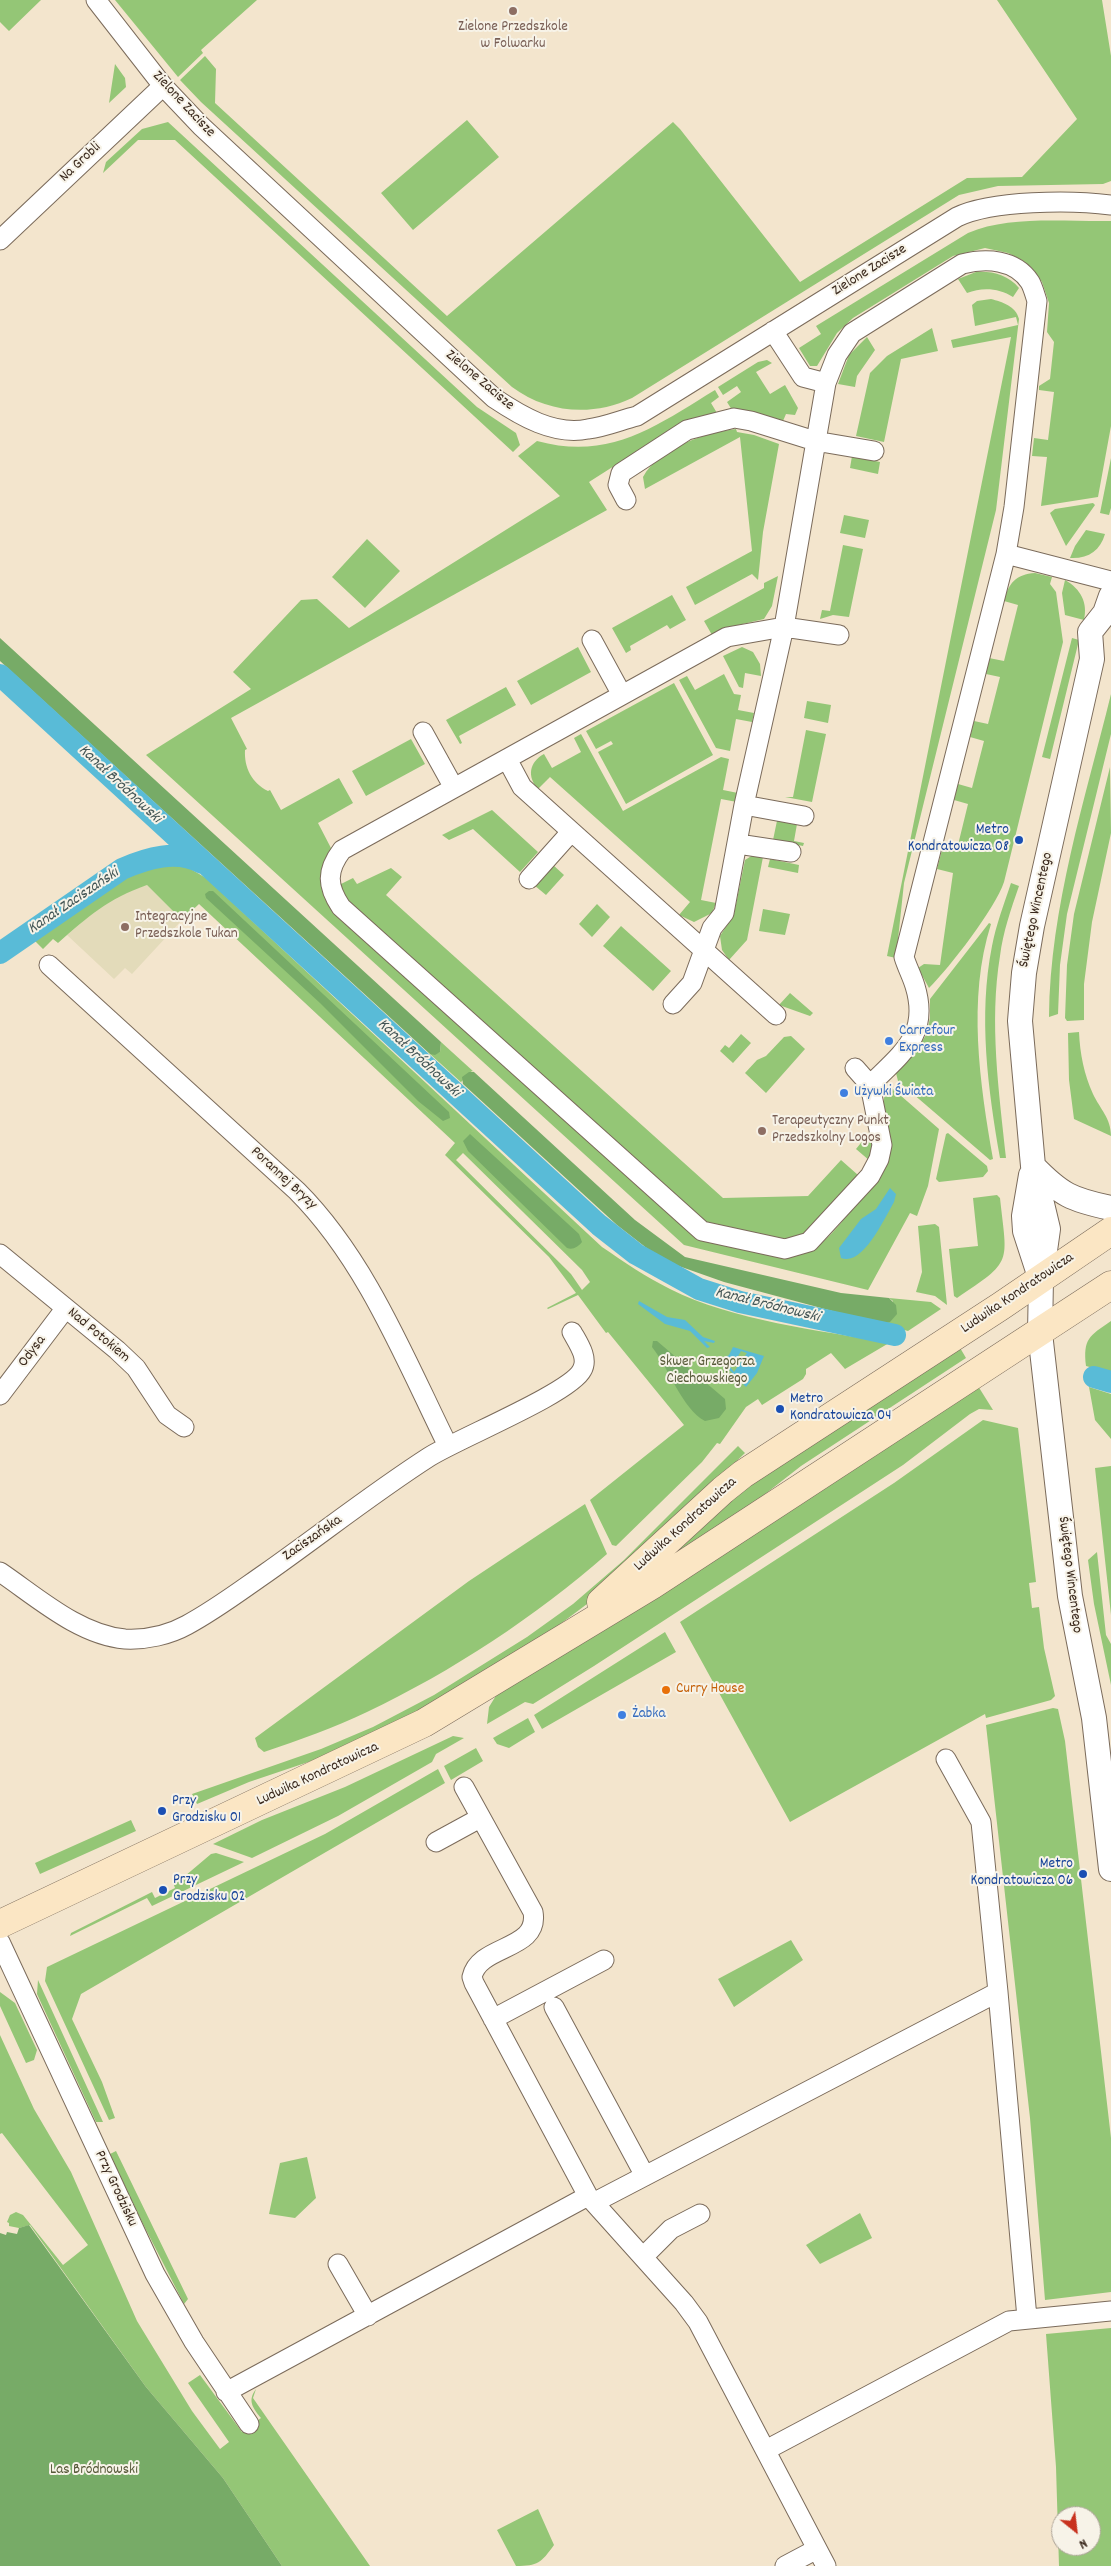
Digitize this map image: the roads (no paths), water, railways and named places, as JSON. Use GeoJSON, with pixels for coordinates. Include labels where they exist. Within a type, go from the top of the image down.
{"type":"FeatureCollection","features":[{"type":"Feature","properties":{"kind":"main road","name":"Ludwika Kondratowicza"},"geometry":{"type":"LineString","coordinates":[[546,1648],[593,1610],[722,1490],[1111,1231]]}},
{"type":"Feature","properties":{"kind":"main road","name":"Ludwika Kondratowicza"},"geometry":{"type":"LineString","coordinates":[[0,1924],[408,1731],[652,1585],[1111,1285]]}},
{"type":"Feature","properties":{"kind":"street","name":"Zielone Zacisze"},"geometry":{"type":"LineString","coordinates":[[96,0],[163,86],[200,126],[480,385],[522,417],[554,428],[587,430],[637,416],[964,213],[999,205],[1105,201]]}},
{"type":"Feature","properties":{"kind":"street","name":"Na Grobli"},"geometry":{"type":"LineString","coordinates":[[0,240],[163,86]]}},
{"type":"Feature","properties":{"kind":"street"},"geometry":{"type":"LineString","coordinates":[[673,1004],[692,982],[712,928],[724,914],[744,805],[784,627],[826,383],[837,355],[852,333],[962,264],[979,260],[1001,261],[1015,269],[1030,282],[1037,301],[1014,507],[1006,554],[904,957],[916,990],[920,1011],[919,1024],[904,1051],[870,1085]]}},
{"type":"Feature","properties":{"kind":"street"},"geometry":{"type":"LineString","coordinates":[[774,331],[803,378],[826,383]]}},
{"type":"Feature","properties":{"kind":"street"},"geometry":{"type":"LineString","coordinates":[[626,500],[618,485],[621,473],[687,430],[734,418],[815,441],[874,451]]}},
{"type":"Feature","properties":{"kind":"street"},"geometry":{"type":"LineString","coordinates":[[1006,554],[1111,581]]}},
{"type":"Feature","properties":{"kind":"street","name":"Świętego Wincentego"},"geometry":{"type":"LineString","coordinates":[[1108,604],[1109,636],[1092,659],[1024,973],[1020,1021],[1033,1166],[1024,1216],[1025,1231],[1040,1279],[1040,1333],[1070,1596],[1094,1718],[1111,1869]]}},
{"type":"Feature","properties":{"kind":"street"},"geometry":{"type":"LineString","coordinates":[[839,635],[784,627],[727,637],[342,850],[336,858],[329,882],[331,892],[341,907],[702,1231],[785,1249],[809,1242],[870,1176],[879,1160],[882,1144],[870,1085],[855,1068]]}},
{"type":"Feature","properties":{"kind":"street"},"geometry":{"type":"LineString","coordinates":[[592,640],[622,695]]}},
{"type":"Feature","properties":{"kind":"street"},"geometry":{"type":"LineString","coordinates":[[423,732],[454,788]]}},
{"type":"Feature","properties":{"kind":"street"},"geometry":{"type":"LineString","coordinates":[[506,759],[522,787],[776,1015]]}},
{"type":"Feature","properties":{"kind":"street"},"geometry":{"type":"LineString","coordinates":[[744,805],[804,816]]}},
{"type":"Feature","properties":{"kind":"street"},"geometry":{"type":"LineString","coordinates":[[529,879],[571,832]]}},
{"type":"Feature","properties":{"kind":"street"},"geometry":{"type":"LineString","coordinates":[[738,844],[791,852]]}},
{"type":"Feature","properties":{"kind":"street","name":"Porannej Bryzy"},"geometry":{"type":"LineString","coordinates":[[49,965],[297,1191],[334,1231],[354,1261],[448,1446]]}},
{"type":"Feature","properties":{"kind":"street"},"geometry":{"type":"LineString","coordinates":[[1033,1166],[1055,1189],[1073,1198],[1111,1208]]}},
{"type":"Feature","properties":{"kind":"street","name":"Nad Potokiem"},"geometry":{"type":"LineString","coordinates":[[0,1254],[117,1350],[136,1368],[167,1415],[184,1427]]}},
{"type":"Feature","properties":{"kind":"street","name":"Odysa"},"geometry":{"type":"LineString","coordinates":[[0,1394],[65,1309]]}},
{"type":"Feature","properties":{"kind":"street","name":"Zaciszańska"},"geometry":{"type":"LineString","coordinates":[[0,1572],[70,1618],[100,1633],[124,1639],[145,1639],[186,1626],[227,1601],[448,1446],[536,1402],[577,1377],[582,1370],[584,1359],[572,1332]]}},
{"type":"Feature","properties":{"kind":"street"},"geometry":{"type":"LineString","coordinates":[[946,1760],[981,1822],[1027,2318]]}},
{"type":"Feature","properties":{"kind":"street"},"geometry":{"type":"LineString","coordinates":[[464,1787],[533,1912],[534,1921],[527,1935],[482,1960],[473,1971],[474,1983],[591,2199],[698,2322],[826,2566]]}},
{"type":"Feature","properties":{"kind":"street"},"geometry":{"type":"LineString","coordinates":[[436,1842],[480,1818]]}},
{"type":"Feature","properties":{"kind":"street","name":"Przy Grodzisku"},"geometry":{"type":"LineString","coordinates":[[0,1942],[146,2256],[184,2326],[249,2424]]}},
{"type":"Feature","properties":{"kind":"street"},"geometry":{"type":"LineString","coordinates":[[493,2019],[604,1960]]}},
{"type":"Feature","properties":{"kind":"street"},"geometry":{"type":"LineString","coordinates":[[226,2392],[591,2199],[645,2176],[998,1992]]}},
{"type":"Feature","properties":{"kind":"street"},"geometry":{"type":"LineString","coordinates":[[554,2007],[645,2176]]}},
{"type":"Feature","properties":{"kind":"street"},"geometry":{"type":"LineString","coordinates":[[643,2257],[671,2229],[700,2214]]}},
{"type":"Feature","properties":{"kind":"street"},"geometry":{"type":"LineString","coordinates":[[338,2264],[368,2316]]}},
{"type":"Feature","properties":{"kind":"street"},"geometry":{"type":"LineString","coordinates":[[766,2450],[1010,2321],[1111,2311]]}},
{"type":"Feature","properties":{"kind":"street"},"geometry":{"type":"LineString","coordinates":[[785,2566],[817,2549]]}},
{"type":"Feature","properties":{"kind":"water"},"geometry":{"type":"Polygon","coordinates":[[[890,1188],[896,1194],[894,1202],[872,1239],[857,1255],[849,1259],[841,1258],[839,1248],[861,1219],[876,1209],[890,1188]]]}},
{"type":"Feature","properties":{"kind":"water"},"geometry":{"type":"Polygon","coordinates":[[[639,1301],[667,1317],[685,1320],[703,1337],[715,1341],[714,1343],[704,1341],[710,1347],[707,1348],[690,1331],[665,1324],[638,1304],[639,1301]]]}},
{"type":"Feature","properties":{"kind":"water"},"geometry":{"type":"Polygon","coordinates":[[[733,1347],[764,1356],[757,1373],[746,1387],[720,1360],[729,1355],[733,1347]],[[741,1351],[737,1358],[728,1364],[734,1372],[747,1353],[741,1351]]]}},
{"type":"Feature","properties":{"kind":"waterway","name":"Kanał Bródnowski"},"geometry":{"type":"LineString","coordinates":[[0,675],[599,1225],[636,1254],[699,1289],[740,1302],[895,1335]]}},
{"type":"Feature","properties":{"kind":"waterway","name":"Kanał Zaciszański"},"geometry":{"type":"LineString","coordinates":[[0,953],[122,869],[142,861],[172,856],[182,856],[202,863]]}},
{"type":"Feature","properties":{"kind":"waterway","name":"Kanał Bródnowski"},"geometry":{"type":"LineString","coordinates":[[1094,1377],[1111,1382]]}},
{"type":"Feature","properties":{"kind":"place","name":"Zielone Przedszkole w Folwarku"},"geometry":{"type":"Point","coordinates":[513,11]}},
{"type":"Feature","properties":{"kind":"place","name":"Metro Kondratowicza 08"},"geometry":{"type":"Point","coordinates":[1019,840]}},
{"type":"Feature","properties":{"kind":"place","name":"Integracyjne Przedszkole Tukan"},"geometry":{"type":"Point","coordinates":[125,927]}},
{"type":"Feature","properties":{"kind":"place","name":"Carrefour Express"},"geometry":{"type":"Point","coordinates":[889,1041]}},
{"type":"Feature","properties":{"kind":"place","name":"Używki Świata"},"geometry":{"type":"Point","coordinates":[844,1093]}},
{"type":"Feature","properties":{"kind":"place","name":"Terapeutyczny Punkt Przedszkolny Logos"},"geometry":{"type":"Point","coordinates":[762,1131]}},
{"type":"Feature","properties":{"kind":"place","name":"Metro Kondratowicza 04"},"geometry":{"type":"Point","coordinates":[780,1409]}},
{"type":"Feature","properties":{"kind":"place","name":"Curry House"},"geometry":{"type":"Point","coordinates":[666,1690]}},
{"type":"Feature","properties":{"kind":"place","name":"Żabka"},"geometry":{"type":"Point","coordinates":[622,1715]}},
{"type":"Feature","properties":{"kind":"place","name":"Przy Grodzisku 01"},"geometry":{"type":"Point","coordinates":[162,1811]}},
{"type":"Feature","properties":{"kind":"place","name":"Metro Kondratowicza 06"},"geometry":{"type":"Point","coordinates":[1083,1874]}},
{"type":"Feature","properties":{"kind":"place","name":"Przy Grodzisku 02"},"geometry":{"type":"Point","coordinates":[163,1890]}},
{"type":"Feature","properties":{"kind":"park label","name":"Skwer Grzegorza Ciechowskiego"},"geometry":{"type":"Point","coordinates":[707,1372]}},
{"type":"Feature","properties":{"kind":"park label","name":"Las Bródnowski"},"geometry":{"type":"Point","coordinates":[94,2471]}}]}
